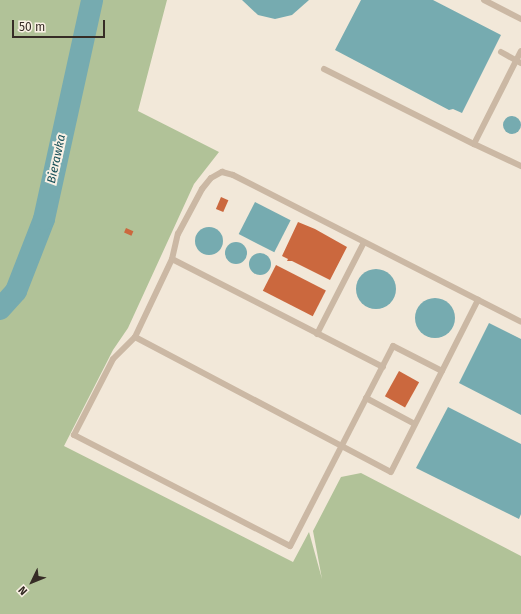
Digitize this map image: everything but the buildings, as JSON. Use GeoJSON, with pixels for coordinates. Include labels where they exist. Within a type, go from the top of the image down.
{"type":"FeatureCollection","features":[{"type":"Feature","properties":{"kind":"lane"},"geometry":{"type":"LineString","coordinates":[[484,0],[521,18]]}},
{"type":"Feature","properties":{"kind":"lane"},"geometry":{"type":"LineString","coordinates":[[474,144],[518,62],[521,50]]}},
{"type":"Feature","properties":{"kind":"lane"},"geometry":{"type":"LineString","coordinates":[[501,52],[518,62]]}},
{"type":"Feature","properties":{"kind":"lane"},"geometry":{"type":"LineString","coordinates":[[324,69],[521,166]]}},
{"type":"Feature","properties":{"kind":"lane"},"geometry":{"type":"LineString","coordinates":[[442,371],[393,346],[290,546],[74,435],[113,359],[135,337],[172,259],[178,234],[202,189],[211,178],[222,172],[234,175],[521,322]]}},
{"type":"Feature","properties":{"kind":"lane"},"geometry":{"type":"LineString","coordinates":[[318,334],[364,242]]}},
{"type":"Feature","properties":{"kind":"lane"},"geometry":{"type":"LineString","coordinates":[[172,259],[382,367]]}},
{"type":"Feature","properties":{"kind":"lane"},"geometry":{"type":"LineString","coordinates":[[135,337],[391,472],[478,300]]}},
{"type":"Feature","properties":{"kind":"lane"},"geometry":{"type":"LineString","coordinates":[[366,398],[416,424]]}},
{"type":"Feature","properties":{"kind":"green space"},"geometry":{"type":"Polygon","coordinates":[[[0,0],[167,0],[138,111],[219,152],[194,184],[128,328],[113,350],[64,446],[293,562],[309,532],[322,579],[313,531],[341,477],[361,473],[521,556],[521,614],[0,614],[0,0]]]}},
{"type":"Feature","properties":{"kind":"water"},"geometry":{"type":"Polygon","coordinates":[[[242,0],[309,0],[292,15],[275,19],[258,15],[242,0]]]}},
{"type":"Feature","properties":{"kind":"water"},"geometry":{"type":"Polygon","coordinates":[[[361,0],[433,0],[501,35],[462,113],[453,109],[449,110],[335,50],[361,0]]]}},
{"type":"Feature","properties":{"kind":"water"},"geometry":{"type":"Polygon","coordinates":[[[512,116],[518,119],[521,125],[518,131],[512,134],[506,131],[503,125],[506,119],[512,116]]]}},
{"type":"Feature","properties":{"kind":"water"},"geometry":{"type":"Polygon","coordinates":[[[255,202],[291,220],[274,252],[239,234],[255,202]]]}},
{"type":"Feature","properties":{"kind":"water"},"geometry":{"type":"Polygon","coordinates":[[[209,227],[219,231],[223,241],[219,251],[209,255],[199,251],[195,241],[199,231],[209,227]]]}},
{"type":"Feature","properties":{"kind":"water"},"geometry":{"type":"Polygon","coordinates":[[[236,242],[244,245],[247,253],[244,261],[236,264],[228,261],[225,253],[228,245],[236,242]]]}},
{"type":"Feature","properties":{"kind":"water"},"geometry":{"type":"Polygon","coordinates":[[[260,253],[268,256],[271,264],[268,272],[260,275],[252,272],[249,264],[252,256],[260,253]]]}},
{"type":"Feature","properties":{"kind":"water"},"geometry":{"type":"Polygon","coordinates":[[[376,269],[390,275],[396,289],[390,303],[376,309],[362,303],[356,289],[362,275],[376,269]]]}},
{"type":"Feature","properties":{"kind":"water"},"geometry":{"type":"Polygon","coordinates":[[[435,298],[443,300],[449,304],[453,310],[455,318],[453,326],[449,332],[443,336],[435,338],[427,336],[421,332],[417,326],[415,318],[417,310],[421,304],[427,300],[435,298]]]}},
{"type":"Feature","properties":{"kind":"water"},"geometry":{"type":"Polygon","coordinates":[[[489,323],[521,339],[521,415],[459,383],[489,323]]]}},
{"type":"Feature","properties":{"kind":"water"},"geometry":{"type":"Polygon","coordinates":[[[448,407],[521,444],[521,514],[519,519],[416,468],[448,407]]]}},
{"type":"Feature","properties":{"kind":"waterway","name":"Bierawka"},"geometry":{"type":"LineString","coordinates":[[0,309],[16,291],[44,219],[92,0]]}}]}
